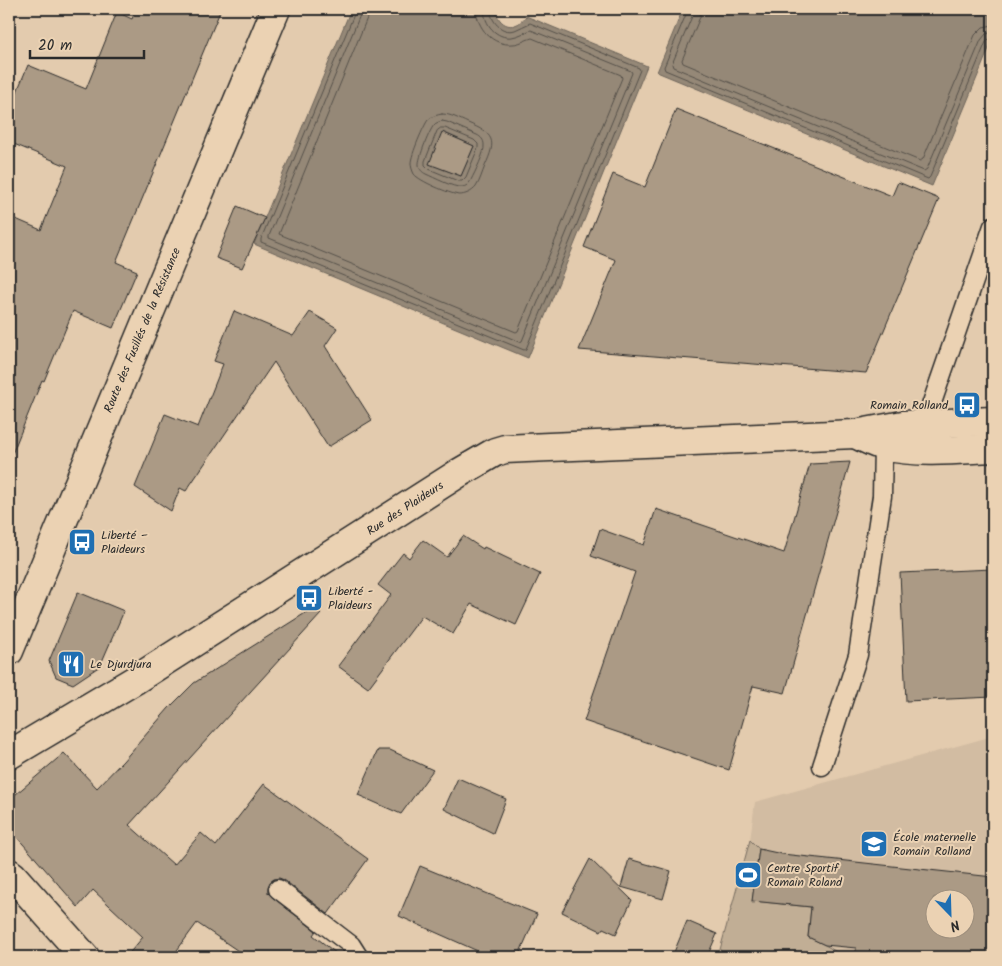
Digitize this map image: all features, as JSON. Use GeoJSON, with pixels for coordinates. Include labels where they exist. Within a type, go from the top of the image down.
{"type":"FeatureCollection","features":[{"type":"Feature","properties":{"kind":"street","name":"Route des Fusillés de la Résistance"},"geometry":{"type":"LineString","coordinates":[[9,651],[276,9]]}},
{"type":"Feature","properties":{"kind":"street","name":"Rue des Plaideurs"},"geometry":{"type":"LineString","coordinates":[[9,755],[135,680],[459,473],[495,452],[506,449],[526,448],[855,434],[903,424],[993,421]]}},
{"type":"Feature","properties":{"kind":"street","name":"Rue des Plaideurs"},"geometry":{"type":"LineString","coordinates":[[855,434],[883,446],[910,450],[993,448]]}},
{"type":"Feature","properties":{"kind":"street"},"geometry":{"type":"LineString","coordinates":[[9,873],[85,957]]}},
{"type":"Feature","properties":{"kind":"lane"},"geometry":{"type":"LineString","coordinates":[[925,423],[993,226]]}},
{"type":"Feature","properties":{"kind":"lane"},"geometry":{"type":"LineString","coordinates":[[822,766],[858,655],[882,496],[883,446]]}},
{"type":"Feature","properties":{"kind":"lane"},"geometry":{"type":"LineString","coordinates":[[278,889],[351,944],[358,957]]}},
{"type":"Feature","properties":{"kind":"shaded area","name":"École maternelle Romain Rolland"},"geometry":{"type":"Polygon","coordinates":[[[993,736],[993,957],[845,957],[752,903],[759,849],[750,840],[755,802],[993,736]]]}},
{"type":"Feature","properties":{"kind":"shaded area","name":"Centre Sportif Romain Roland"},"geometry":{"type":"Polygon","coordinates":[[[750,840],[759,849],[752,903],[754,901],[811,907],[808,937],[845,957],[718,957],[750,840]]]}},
{"type":"Feature","properties":{"kind":"water"},"geometry":{"type":"Polygon","coordinates":[[[351,9],[495,9],[500,20],[508,25],[517,24],[526,16],[647,66],[528,358],[254,244],[351,9]],[[443,132],[430,164],[461,176],[474,146],[443,132]]]}},
{"type":"Feature","properties":{"kind":"water"},"geometry":{"type":"Polygon","coordinates":[[[683,9],[993,9],[993,39],[932,186],[657,72],[683,9]]]}},
{"type":"Feature","properties":{"kind":"building"},"geometry":{"type":"Polygon","coordinates":[[[136,9],[221,9],[116,262],[137,271],[113,328],[73,311],[10,459],[9,216],[41,230],[67,166],[9,142],[9,111],[28,65],[86,89],[117,12],[132,19],[136,9]]]}},
{"type":"Feature","properties":{"kind":"building"},"geometry":{"type":"Polygon","coordinates":[[[676,109],[892,196],[898,182],[939,199],[866,373],[579,350],[616,260],[584,247],[613,174],[645,187],[676,109]]]}},
{"type":"Feature","properties":{"kind":"building"},"geometry":{"type":"Polygon","coordinates":[[[442,132],[474,146],[461,176],[429,164],[442,132]]]}},
{"type":"Feature","properties":{"kind":"building"},"geometry":{"type":"Polygon","coordinates":[[[237,206],[265,218],[242,268],[216,258],[237,206]]]}},
{"type":"Feature","properties":{"kind":"building"},"geometry":{"type":"Polygon","coordinates":[[[234,311],[293,336],[310,312],[337,328],[325,346],[372,420],[328,447],[274,362],[186,491],[180,488],[171,511],[135,487],[165,414],[198,427],[223,364],[214,361],[234,311]]]}},
{"type":"Feature","properties":{"kind":"building"},"geometry":{"type":"Polygon","coordinates":[[[850,462],[785,693],[753,686],[729,770],[584,721],[635,572],[591,556],[600,529],[644,545],[656,509],[784,553],[810,464],[850,462]]]}},
{"type":"Feature","properties":{"kind":"building"},"geometry":{"type":"Polygon","coordinates":[[[463,536],[483,549],[484,547],[540,574],[516,625],[471,604],[453,634],[422,616],[368,688],[338,666],[391,595],[378,585],[403,553],[409,558],[423,540],[447,557],[463,536]]]}},
{"type":"Feature","properties":{"kind":"building"},"geometry":{"type":"Polygon","coordinates":[[[993,569],[993,697],[906,701],[900,573],[993,569]]]}},
{"type":"Feature","properties":{"kind":"building"},"geometry":{"type":"Polygon","coordinates":[[[78,592],[124,611],[100,666],[73,684],[56,677],[49,661],[78,592]]]}},
{"type":"Feature","properties":{"kind":"building"},"geometry":{"type":"Polygon","coordinates":[[[315,607],[321,614],[129,825],[174,865],[201,833],[216,846],[264,784],[368,859],[328,914],[284,880],[274,879],[268,887],[268,893],[272,897],[316,931],[313,935],[341,957],[247,957],[197,923],[172,957],[126,957],[143,937],[93,890],[78,907],[9,828],[9,800],[64,753],[97,788],[194,683],[315,607]]]}},
{"type":"Feature","properties":{"kind":"building"},"geometry":{"type":"Polygon","coordinates":[[[378,750],[390,750],[433,770],[401,814],[358,795],[378,750]]]}},
{"type":"Feature","properties":{"kind":"building"},"geometry":{"type":"Polygon","coordinates":[[[458,778],[506,799],[493,833],[444,809],[458,778]]]}},
{"type":"Feature","properties":{"kind":"building"},"geometry":{"type":"Polygon","coordinates":[[[759,849],[782,854],[993,877],[993,957],[937,957],[856,952],[856,948],[825,945],[808,937],[811,907],[752,901],[759,849]]]}},
{"type":"Feature","properties":{"kind":"building"},"geometry":{"type":"Polygon","coordinates":[[[590,859],[632,900],[616,934],[603,928],[601,931],[562,912],[590,859]]]}},
{"type":"Feature","properties":{"kind":"building"},"geometry":{"type":"Polygon","coordinates":[[[629,859],[671,871],[663,899],[621,887],[629,859]]]}},
{"type":"Feature","properties":{"kind":"building"},"geometry":{"type":"Polygon","coordinates":[[[420,866],[537,914],[518,957],[491,957],[399,916],[420,866]]]}},
{"type":"Feature","properties":{"kind":"building"},"geometry":{"type":"Polygon","coordinates":[[[687,921],[717,934],[707,957],[672,957],[687,921]]]}},
{"type":"Feature","properties":{"kind":"place","name":"Romain Rolland"},"geometry":{"type":"Point","coordinates":[967,405]}},
{"type":"Feature","properties":{"kind":"place","name":"Liberté – Plaideurs"},"geometry":{"type":"Point","coordinates":[82,542]}},
{"type":"Feature","properties":{"kind":"place","name":"Liberté - Plaideurs"},"geometry":{"type":"Point","coordinates":[309,598]}},
{"type":"Feature","properties":{"kind":"place","name":"Le Djurdjura"},"geometry":{"type":"Point","coordinates":[71,664]}},
{"type":"Feature","properties":{"kind":"place","name":"École maternelle Romain Rolland"},"geometry":{"type":"Point","coordinates":[874,844]}},
{"type":"Feature","properties":{"kind":"place","name":"Centre Sportif Romain Roland"},"geometry":{"type":"Point","coordinates":[748,875]}}]}
